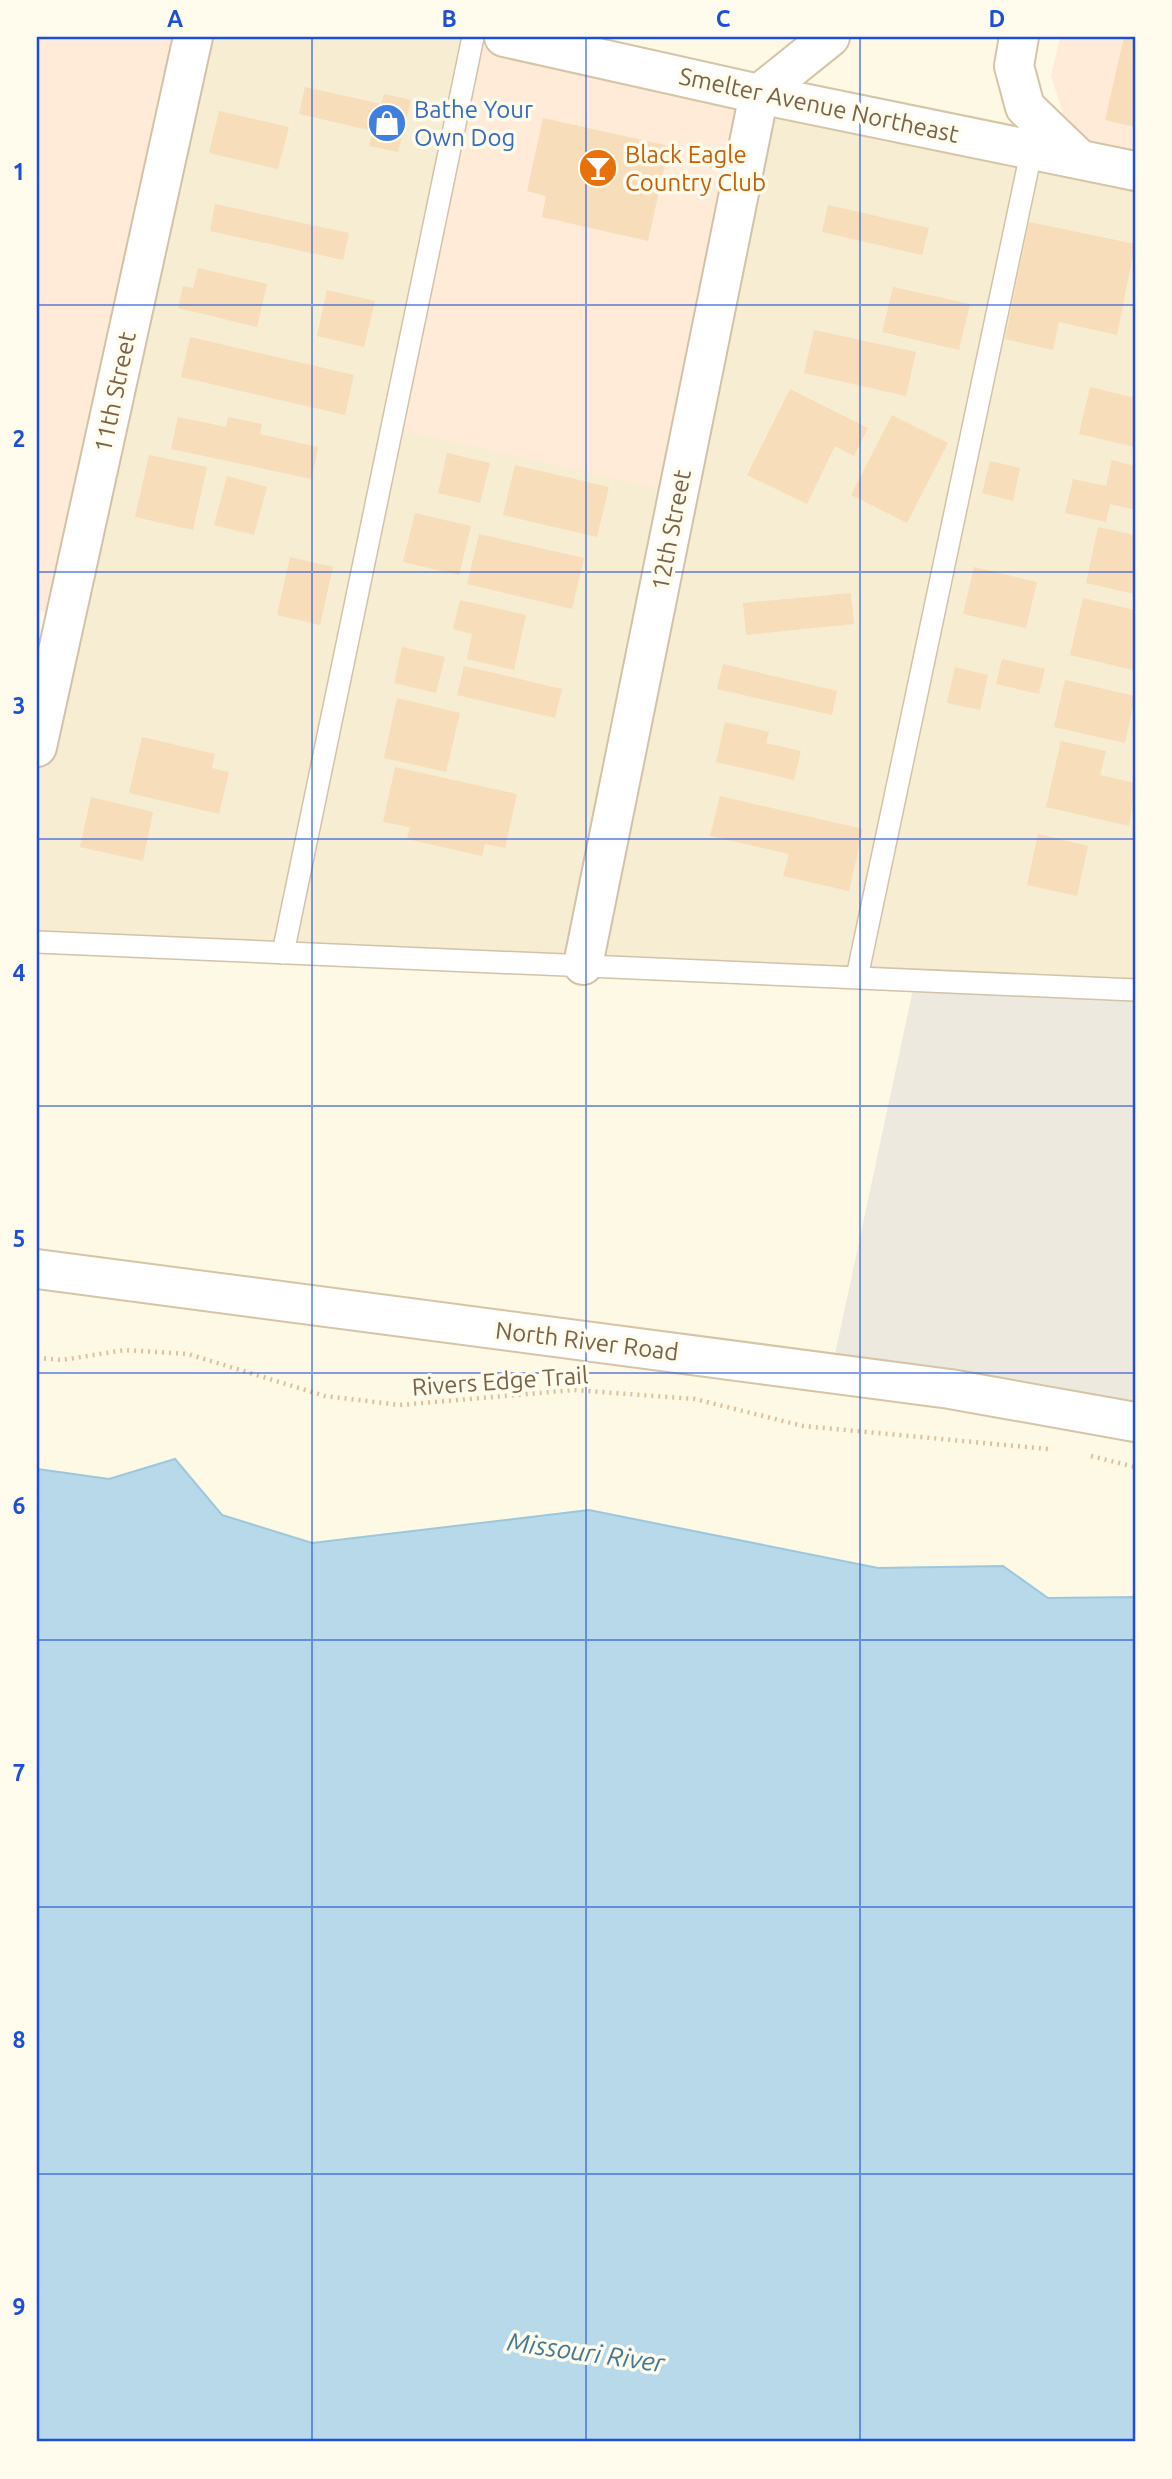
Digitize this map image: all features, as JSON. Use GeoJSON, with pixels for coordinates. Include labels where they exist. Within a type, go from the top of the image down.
{"type":"FeatureCollection","features":[{"type":"Feature","properties":{"kind":"street","name":"11th Street"},"geometry":{"type":"LineString","coordinates":[[37,747],[193,37]]}},
{"type":"Feature","properties":{"kind":"street","name":"Smelter Avenue Northeast"},"geometry":{"type":"LineString","coordinates":[[504,37],[759,94],[1135,170]]}},
{"type":"Feature","properties":{"kind":"street"},"geometry":{"type":"LineString","coordinates":[[759,94],[830,37]]}},
{"type":"Feature","properties":{"kind":"street"},"geometry":{"type":"LineString","coordinates":[[1019,37],[1014,66],[1025,107],[1077,158]]}},
{"type":"Feature","properties":{"kind":"street","name":"12th Street"},"geometry":{"type":"LineString","coordinates":[[583,965],[759,94]]}},
{"type":"Feature","properties":{"kind":"street","name":"North River Road"},"geometry":{"type":"LineString","coordinates":[[37,1269],[950,1389],[1135,1422]]}},
{"type":"Feature","properties":{"kind":"lane"},"geometry":{"type":"LineString","coordinates":[[283,953],[473,37]]}},
{"type":"Feature","properties":{"kind":"lane"},"geometry":{"type":"LineString","coordinates":[[857,978],[1032,148]]}},
{"type":"Feature","properties":{"kind":"lane"},"geometry":{"type":"LineString","coordinates":[[37,942],[1135,990]]}},
{"type":"Feature","properties":{"kind":"path","name":"Rivers Edge Trail"},"geometry":{"type":"LineString","coordinates":[[37,1358],[62,1360],[125,1350],[188,1354],[337,1398],[400,1405],[574,1390],[695,1399],[803,1426],[1053,1449]]}},
{"type":"Feature","properties":{"kind":"path"},"geometry":{"type":"LineString","coordinates":[[1089,1456],[1135,1467]]}},
{"type":"Feature","properties":{"kind":"shaded area"},"geometry":{"type":"Polygon","coordinates":[[[37,37],[193,37],[66,617],[37,610],[37,37]]]}},
{"type":"Feature","properties":{"kind":"shaded area"},"geometry":{"type":"Polygon","coordinates":[[[193,37],[473,37],[1135,171],[1135,990],[37,942],[37,747],[193,37]]]}},
{"type":"Feature","properties":{"kind":"shaded area"},"geometry":{"type":"Polygon","coordinates":[[[473,37],[504,37],[759,94],[678,493],[392,428],[473,37]]]}},
{"type":"Feature","properties":{"kind":"shaded area"},"geometry":{"type":"Polygon","coordinates":[[[1060,37],[1135,37],[1135,171],[1077,157],[1051,76],[1060,37]]]}},
{"type":"Feature","properties":{"kind":"shaded area"},"geometry":{"type":"Polygon","coordinates":[[[915,980],[1135,990],[1135,1422],[831,1373],[915,980]]]}},
{"type":"Feature","properties":{"kind":"water","name":"Missouri River"},"geometry":{"type":"Polygon","coordinates":[[[175,1459],[222,1515],[312,1543],[589,1510],[878,1568],[1003,1566],[1048,1598],[1135,1597],[1135,2442],[37,2442],[37,1469],[109,1479],[175,1459]]]}},
{"type":"Feature","properties":{"kind":"building"},"geometry":{"type":"Polygon","coordinates":[[[1124,37],[1135,37],[1135,127],[1105,120],[1124,37]]]}},
{"type":"Feature","properties":{"kind":"building"},"geometry":{"type":"Polygon","coordinates":[[[305,87],[381,104],[384,94],[411,100],[398,152],[369,146],[373,131],[299,114],[305,87]]]}},
{"type":"Feature","properties":{"kind":"building"},"geometry":{"type":"Polygon","coordinates":[[[219,111],[289,127],[278,169],[209,153],[219,111]]]}},
{"type":"Feature","properties":{"kind":"building","name":"Black Eagle Country Club"},"geometry":{"type":"Polygon","coordinates":[[[543,118],[669,146],[648,241],[542,217],[546,196],[527,191],[543,118]]]}},
{"type":"Feature","properties":{"kind":"building"},"geometry":{"type":"Polygon","coordinates":[[[215,204],[349,233],[343,260],[210,231],[215,204]]]}},
{"type":"Feature","properties":{"kind":"building"},"geometry":{"type":"Polygon","coordinates":[[[828,205],[929,228],[922,255],[822,232],[828,205]]]}},
{"type":"Feature","properties":{"kind":"building"},"geometry":{"type":"Polygon","coordinates":[[[1029,222],[1135,244],[1117,335],[1059,322],[1053,350],[1005,339],[1029,222]]]}},
{"type":"Feature","properties":{"kind":"building"},"geometry":{"type":"Polygon","coordinates":[[[198,268],[267,284],[257,327],[178,308],[183,286],[193,288],[198,268]]]}},
{"type":"Feature","properties":{"kind":"building"},"geometry":{"type":"Polygon","coordinates":[[[893,287],[970,304],[959,350],[882,332],[893,287]]]}},
{"type":"Feature","properties":{"kind":"building"},"geometry":{"type":"Polygon","coordinates":[[[327,290],[375,301],[364,347],[317,336],[327,290]]]}},
{"type":"Feature","properties":{"kind":"building"},"geometry":{"type":"Polygon","coordinates":[[[814,330],[916,352],[906,396],[804,373],[814,330]]]}},
{"type":"Feature","properties":{"kind":"building"},"geometry":{"type":"Polygon","coordinates":[[[190,337],[354,375],[345,415],[181,377],[190,337]]]}},
{"type":"Feature","properties":{"kind":"building"},"geometry":{"type":"Polygon","coordinates":[[[1090,387],[1135,398],[1135,447],[1079,434],[1090,387]]]}},
{"type":"Feature","properties":{"kind":"building"},"geometry":{"type":"Polygon","coordinates":[[[790,389],[868,428],[854,456],[835,446],[807,504],[747,475],[790,389]]]}},
{"type":"Feature","properties":{"kind":"building"},"geometry":{"type":"Polygon","coordinates":[[[892,415],[948,443],[907,523],[851,495],[892,415]]]}},
{"type":"Feature","properties":{"kind":"building"},"geometry":{"type":"Polygon","coordinates":[[[178,417],[226,427],[228,417],[262,424],[260,434],[318,447],[312,479],[171,449],[178,417]]]}},
{"type":"Feature","properties":{"kind":"building"},"geometry":{"type":"Polygon","coordinates":[[[447,453],[490,463],[480,503],[438,493],[447,453]]]}},
{"type":"Feature","properties":{"kind":"building"},"geometry":{"type":"Polygon","coordinates":[[[149,455],[207,467],[193,530],[135,517],[149,455]]]}},
{"type":"Feature","properties":{"kind":"building"},"geometry":{"type":"Polygon","coordinates":[[[1112,460],[1135,466],[1135,510],[1110,504],[1106,522],[1065,513],[1073,479],[1106,486],[1112,460]]]}},
{"type":"Feature","properties":{"kind":"building"},"geometry":{"type":"Polygon","coordinates":[[[990,461],[1020,468],[1013,501],[982,493],[990,461]]]}},
{"type":"Feature","properties":{"kind":"building"},"geometry":{"type":"Polygon","coordinates":[[[515,465],[609,487],[597,537],[503,515],[515,465]]]}},
{"type":"Feature","properties":{"kind":"building"},"geometry":{"type":"Polygon","coordinates":[[[227,476],[267,487],[254,535],[214,525],[227,476]]]}},
{"type":"Feature","properties":{"kind":"building"},"geometry":{"type":"Polygon","coordinates":[[[415,513],[471,526],[459,575],[403,562],[415,513]]]}},
{"type":"Feature","properties":{"kind":"building"},"geometry":{"type":"Polygon","coordinates":[[[1098,527],[1135,535],[1135,594],[1086,583],[1098,527]]]}},
{"type":"Feature","properties":{"kind":"building"},"geometry":{"type":"Polygon","coordinates":[[[479,534],[584,558],[572,609],[467,584],[479,534]]]}},
{"type":"Feature","properties":{"kind":"building"},"geometry":{"type":"Polygon","coordinates":[[[290,557],[333,567],[320,625],[277,615],[290,557]]]}},
{"type":"Feature","properties":{"kind":"building"},"geometry":{"type":"Polygon","coordinates":[[[974,567],[1037,582],[1026,628],[963,614],[974,567]]]}},
{"type":"Feature","properties":{"kind":"building"},"geometry":{"type":"Polygon","coordinates":[[[851,593],[854,624],[746,635],[743,603],[851,593]]]}},
{"type":"Feature","properties":{"kind":"building"},"geometry":{"type":"Polygon","coordinates":[[[1083,598],[1135,610],[1133,670],[1070,655],[1083,598]]]}},
{"type":"Feature","properties":{"kind":"building"},"geometry":{"type":"Polygon","coordinates":[[[460,600],[526,615],[514,670],[467,659],[472,634],[453,629],[460,600]]]}},
{"type":"Feature","properties":{"kind":"building"},"geometry":{"type":"Polygon","coordinates":[[[402,647],[445,657],[436,693],[394,683],[402,647]]]}},
{"type":"Feature","properties":{"kind":"building"},"geometry":{"type":"Polygon","coordinates":[[[1002,659],[1045,669],[1039,694],[996,684],[1002,659]]]}},
{"type":"Feature","properties":{"kind":"building"},"geometry":{"type":"Polygon","coordinates":[[[723,664],[837,691],[832,715],[717,689],[723,664]]]}},
{"type":"Feature","properties":{"kind":"building"},"geometry":{"type":"Polygon","coordinates":[[[464,666],[562,689],[555,718],[457,695],[464,666]]]}},
{"type":"Feature","properties":{"kind":"building"},"geometry":{"type":"Polygon","coordinates":[[[955,667],[988,675],[980,710],[947,703],[955,667]]]}},
{"type":"Feature","properties":{"kind":"building"},"geometry":{"type":"Polygon","coordinates":[[[1065,680],[1135,696],[1125,743],[1054,727],[1065,680]]]}},
{"type":"Feature","properties":{"kind":"building"},"geometry":{"type":"Polygon","coordinates":[[[397,698],[460,713],[446,772],[384,758],[397,698]]]}},
{"type":"Feature","properties":{"kind":"building"},"geometry":{"type":"Polygon","coordinates":[[[725,722],[769,732],[766,743],[801,751],[794,780],[716,762],[725,722]]]}},
{"type":"Feature","properties":{"kind":"building"},"geometry":{"type":"Polygon","coordinates":[[[142,737],[215,754],[212,768],[229,772],[219,814],[129,793],[142,737]]]}},
{"type":"Feature","properties":{"kind":"building"},"geometry":{"type":"Polygon","coordinates":[[[1061,741],[1106,751],[1100,775],[1135,783],[1129,826],[1046,807],[1061,741]]]}},
{"type":"Feature","properties":{"kind":"building"},"geometry":{"type":"Polygon","coordinates":[[[395,767],[517,794],[505,848],[485,844],[482,856],[407,839],[410,827],[383,822],[395,767]]]}},
{"type":"Feature","properties":{"kind":"building"},"geometry":{"type":"Polygon","coordinates":[[[720,796],[863,829],[849,891],[783,876],[789,854],[710,836],[720,796]]]}},
{"type":"Feature","properties":{"kind":"building"},"geometry":{"type":"Polygon","coordinates":[[[91,797],[153,812],[143,861],[80,847],[91,797]]]}},
{"type":"Feature","properties":{"kind":"building"},"geometry":{"type":"Polygon","coordinates":[[[1038,834],[1088,846],[1077,896],[1027,885],[1038,834]]]}},
{"type":"Feature","properties":{"kind":"place","name":"Bathe Your Own Dog"},"geometry":{"type":"Point","coordinates":[387,123]}},
{"type":"Feature","properties":{"kind":"place","name":"Black Eagle Country Club"},"geometry":{"type":"Point","coordinates":[598,168]}}]}
